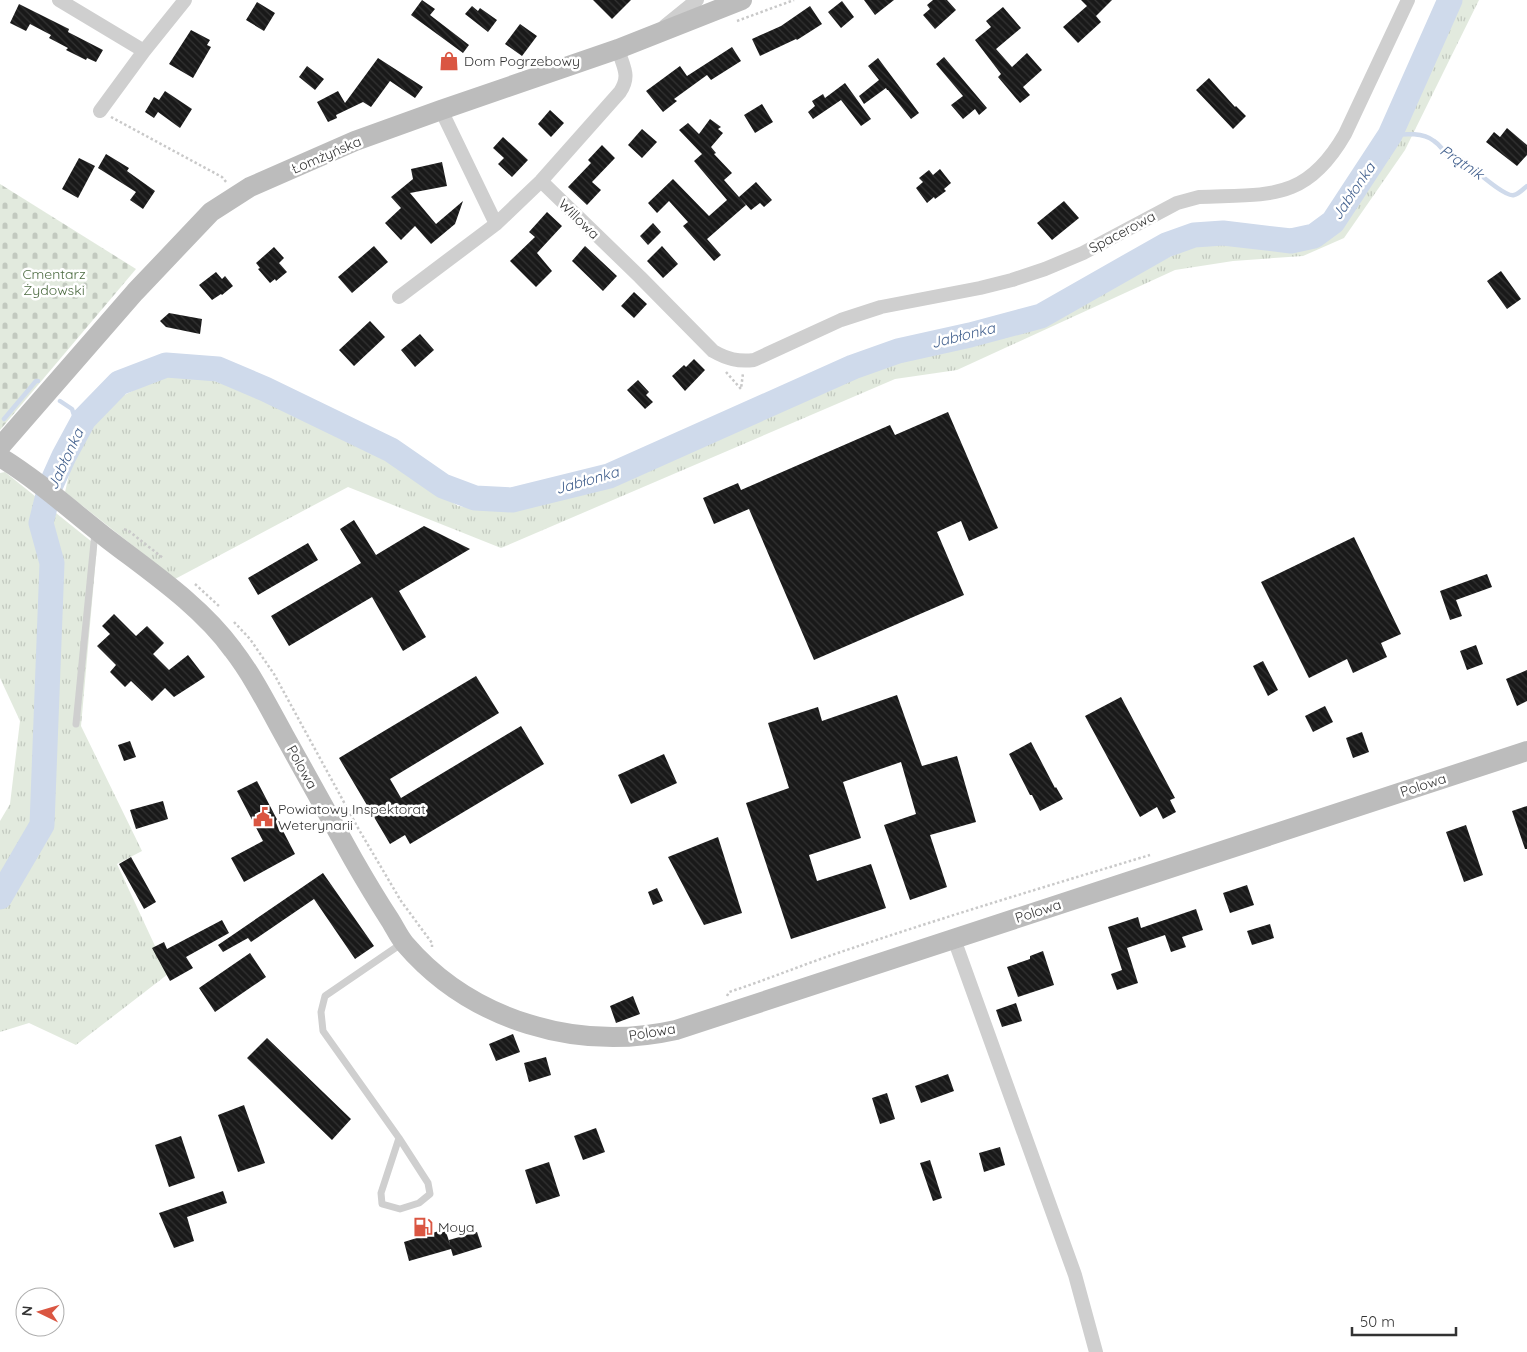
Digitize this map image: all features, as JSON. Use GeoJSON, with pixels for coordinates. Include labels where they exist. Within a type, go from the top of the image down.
{"type":"FeatureCollection","features":[{"type":"Feature","properties":{"kind":"street"},"geometry":{"type":"LineString","coordinates":[[59,0],[144,51]]}},
{"type":"Feature","properties":{"kind":"street"},"geometry":{"type":"LineString","coordinates":[[100,111],[144,51],[185,0]]}},
{"type":"Feature","properties":{"kind":"street"},"geometry":{"type":"LineString","coordinates":[[653,36],[697,0]]}},
{"type":"Feature","properties":{"kind":"street","name":"Łomżyńska"},"geometry":{"type":"LineString","coordinates":[[0,447],[135,292],[211,212],[236,194],[250,186],[356,142],[441,110],[618,49],[742,0]]}},
{"type":"Feature","properties":{"kind":"street","name":"Spacerowa"},"geometry":{"type":"LineString","coordinates":[[742,366],[841,320],[881,307],[980,288],[1045,269],[1083,253],[1163,210],[1188,200],[1280,192],[1310,178],[1335,152],[1345,134],[1408,0]]}},
{"type":"Feature","properties":{"kind":"street"},"geometry":{"type":"LineString","coordinates":[[399,298],[496,224],[541,181],[620,92],[626,84],[627,75],[618,49]]}},
{"type":"Feature","properties":{"kind":"street"},"geometry":{"type":"LineString","coordinates":[[441,110],[496,224]]}},
{"type":"Feature","properties":{"kind":"street","name":"Willowa"},"geometry":{"type":"LineString","coordinates":[[541,181],[640,277],[713,352],[742,366]]}},
{"type":"Feature","properties":{"kind":"street","name":"Polowa"},"geometry":{"type":"LineString","coordinates":[[0,457],[39,484],[200,614],[232,648],[255,682],[371,892],[404,942],[421,961],[459,992],[483,1006],[510,1018],[541,1028],[583,1036],[625,1037],[676,1030],[1527,751]]}},
{"type":"Feature","properties":{"kind":"street"},"geometry":{"type":"LineString","coordinates":[[954,939],[1075,1275],[1096,1352]]}},
{"type":"Feature","properties":{"kind":"lane"},"geometry":{"type":"LineString","coordinates":[[76,724],[96,529]]}},
{"type":"Feature","properties":{"kind":"lane"},"geometry":{"type":"LineString","coordinates":[[399,1138],[381,1193],[382,1204],[400,1209],[419,1203],[430,1194],[428,1183],[399,1138],[324,1030],[321,1012],[325,996],[404,942]]}},
{"type":"Feature","properties":{"kind":"path"},"geometry":{"type":"LineString","coordinates":[[734,22],[794,0]]}},
{"type":"Feature","properties":{"kind":"path"},"geometry":{"type":"LineString","coordinates":[[100,111],[222,177],[236,194]]}},
{"type":"Feature","properties":{"kind":"path"},"geometry":{"type":"LineString","coordinates":[[725,371],[741,389],[742,366]]}},
{"type":"Feature","properties":{"kind":"path"},"geometry":{"type":"LineString","coordinates":[[123,528],[168,562]]}},
{"type":"Feature","properties":{"kind":"path"},"geometry":{"type":"LineString","coordinates":[[190,579],[224,611]]}},
{"type":"Feature","properties":{"kind":"path"},"geometry":{"type":"LineString","coordinates":[[230,618],[250,639],[274,674],[358,828],[401,900],[432,943],[432,949],[421,961]]}},
{"type":"Feature","properties":{"kind":"path"},"geometry":{"type":"LineString","coordinates":[[726,998],[728,992],[767,980],[831,955],[1156,854]]}},
{"type":"Feature","properties":{"kind":"green space"},"geometry":{"type":"Polygon","coordinates":[[[1462,0],[1479,0],[1405,150],[1344,238],[1303,256],[1233,261],[1175,270],[957,370],[895,379],[501,548],[348,487],[175,579],[65,492],[76,445],[110,402],[165,375],[201,377],[248,391],[392,463],[458,506],[499,511],[577,495],[884,363],[917,352],[978,344],[1040,323],[1185,249],[1221,241],[1294,248],[1314,242],[1333,228],[1391,150],[1462,0]]]}},
{"type":"Feature","properties":{"kind":"green space","name":"Cmentarz Żydowski"},"geometry":{"type":"Polygon","coordinates":[[[0,184],[136,269],[0,430],[0,184]]]}},
{"type":"Feature","properties":{"kind":"green space"},"geometry":{"type":"Polygon","coordinates":[[[5,472],[97,546],[81,726],[142,851],[117,864],[168,974],[76,1045],[29,1023],[0,1032],[0,821],[10,804],[20,721],[0,678],[0,473],[5,472]]]}},
{"type":"Feature","properties":{"kind":"building"},"geometry":{"type":"Polygon","coordinates":[[[422,0],[435,9],[430,15],[469,45],[463,53],[411,15],[422,0]]]}},
{"type":"Feature","properties":{"kind":"building"},"geometry":{"type":"Polygon","coordinates":[[[593,0],[631,0],[612,19],[593,0]]]}},
{"type":"Feature","properties":{"kind":"building"},"geometry":{"type":"Polygon","coordinates":[[[864,0],[894,0],[875,15],[864,0]]]}},
{"type":"Feature","properties":{"kind":"building"},"geometry":{"type":"Polygon","coordinates":[[[933,0],[947,0],[956,10],[935,29],[923,15],[930,9],[927,5],[933,0]]]}},
{"type":"Feature","properties":{"kind":"building"},"geometry":{"type":"Polygon","coordinates":[[[1081,0],[1112,0],[1096,16],[1101,22],[1078,43],[1063,27],[1087,6],[1081,0]]]}},
{"type":"Feature","properties":{"kind":"building"},"geometry":{"type":"Polygon","coordinates":[[[842,1],[854,17],[841,28],[828,12],[842,1]]]}},
{"type":"Feature","properties":{"kind":"building"},"geometry":{"type":"Polygon","coordinates":[[[257,2],[275,13],[264,31],[246,20],[257,2]]]}},
{"type":"Feature","properties":{"kind":"building"},"geometry":{"type":"Polygon","coordinates":[[[19,4],[69,29],[68,32],[103,50],[96,62],[87,58],[86,60],[66,50],[68,48],[49,38],[51,35],[30,24],[26,31],[10,23],[19,4]]]}},
{"type":"Feature","properties":{"kind":"building"},"geometry":{"type":"Polygon","coordinates":[[[472,6],[478,11],[480,8],[497,20],[488,32],[465,14],[472,6]]]}},
{"type":"Feature","properties":{"kind":"building"},"geometry":{"type":"Polygon","coordinates":[[[810,6],[822,24],[797,40],[760,56],[752,39],[781,26],[810,6]]]}},
{"type":"Feature","properties":{"kind":"building"},"geometry":{"type":"Polygon","coordinates":[[[1003,7],[1021,28],[996,49],[1012,67],[1027,53],[1042,70],[1023,87],[1030,95],[1020,103],[998,77],[1001,74],[975,40],[991,27],[986,21],[1003,7]]]}},
{"type":"Feature","properties":{"kind":"building"},"geometry":{"type":"Polygon","coordinates":[[[520,24],[537,36],[522,56],[505,44],[520,24]]]}},
{"type":"Feature","properties":{"kind":"building"},"geometry":{"type":"Polygon","coordinates":[[[191,30],[210,40],[207,45],[211,47],[193,78],[169,64],[191,30]]]}},
{"type":"Feature","properties":{"kind":"building"},"geometry":{"type":"Polygon","coordinates":[[[732,47],[741,61],[711,80],[707,75],[674,99],[677,101],[663,112],[646,91],[680,66],[687,76],[732,47]]]}},
{"type":"Feature","properties":{"kind":"building"},"geometry":{"type":"Polygon","coordinates":[[[944,57],[987,108],[979,115],[975,109],[963,119],[951,105],[963,96],[936,64],[944,57]]]}},
{"type":"Feature","properties":{"kind":"building"},"geometry":{"type":"Polygon","coordinates":[[[378,58],[423,87],[415,98],[390,81],[371,107],[363,102],[336,115],[337,118],[328,122],[317,102],[338,91],[345,103],[378,58]]]}},
{"type":"Feature","properties":{"kind":"building"},"geometry":{"type":"Polygon","coordinates":[[[878,58],[919,113],[911,119],[886,88],[864,104],[859,96],[879,80],[868,66],[878,58]]]}},
{"type":"Feature","properties":{"kind":"building"},"geometry":{"type":"Polygon","coordinates":[[[307,66],[324,79],[315,90],[299,77],[307,66]]]}},
{"type":"Feature","properties":{"kind":"building"},"geometry":{"type":"Polygon","coordinates":[[[1209,78],[1235,107],[1246,116],[1233,129],[1196,90],[1209,78]]]}},
{"type":"Feature","properties":{"kind":"building"},"geometry":{"type":"Polygon","coordinates":[[[845,83],[871,119],[861,126],[841,100],[813,119],[808,112],[815,106],[812,101],[823,94],[825,98],[845,83]]]}},
{"type":"Feature","properties":{"kind":"building"},"geometry":{"type":"Polygon","coordinates":[[[165,91],[192,109],[180,128],[158,112],[154,118],[145,112],[154,97],[159,100],[165,91]]]}},
{"type":"Feature","properties":{"kind":"building"},"geometry":{"type":"Polygon","coordinates":[[[762,104],[773,122],[755,133],[744,115],[762,104]]]}},
{"type":"Feature","properties":{"kind":"building"},"geometry":{"type":"Polygon","coordinates":[[[550,110],[564,123],[551,137],[538,124],[550,110]]]}},
{"type":"Feature","properties":{"kind":"building"},"geometry":{"type":"Polygon","coordinates":[[[710,119],[721,127],[718,129],[723,133],[711,147],[716,153],[714,154],[732,173],[724,180],[746,205],[707,239],[721,255],[714,261],[683,226],[688,222],[669,201],[657,213],[648,203],[673,179],[709,216],[727,200],[694,161],[702,154],[679,130],[688,123],[699,134],[710,119]]]}},
{"type":"Feature","properties":{"kind":"building"},"geometry":{"type":"Polygon","coordinates":[[[1507,128],[1527,145],[1527,155],[1517,166],[1486,142],[1494,132],[1500,137],[1507,128]]]}},
{"type":"Feature","properties":{"kind":"building"},"geometry":{"type":"Polygon","coordinates":[[[642,129],[657,142],[642,158],[628,145],[642,129]]]}},
{"type":"Feature","properties":{"kind":"building"},"geometry":{"type":"Polygon","coordinates":[[[503,137],[528,160],[512,177],[498,164],[504,158],[493,148],[503,137]]]}},
{"type":"Feature","properties":{"kind":"building"},"geometry":{"type":"Polygon","coordinates":[[[602,145],[615,158],[592,182],[601,190],[587,205],[568,187],[591,163],[588,160],[602,145]]]}},
{"type":"Feature","properties":{"kind":"building"},"geometry":{"type":"Polygon","coordinates":[[[106,154],[129,168],[127,171],[155,191],[143,209],[130,200],[136,192],[98,168],[106,154]]]}},
{"type":"Feature","properties":{"kind":"building"},"geometry":{"type":"Polygon","coordinates":[[[79,158],[95,166],[78,198],[62,189],[79,158]]]}},
{"type":"Feature","properties":{"kind":"building"},"geometry":{"type":"Polygon","coordinates":[[[442,162],[447,186],[410,193],[436,224],[463,201],[455,224],[431,244],[415,226],[401,240],[385,223],[401,208],[391,197],[413,179],[411,169],[442,162]]]}},
{"type":"Feature","properties":{"kind":"building"},"geometry":{"type":"Polygon","coordinates":[[[940,169],[951,183],[944,189],[946,191],[927,203],[916,188],[923,182],[919,178],[929,170],[933,175],[940,169]]]}},
{"type":"Feature","properties":{"kind":"building"},"geometry":{"type":"Polygon","coordinates":[[[756,182],[772,200],[764,207],[760,203],[751,210],[739,197],[756,182]]]}},
{"type":"Feature","properties":{"kind":"building"},"geometry":{"type":"Polygon","coordinates":[[[1064,201],[1079,218],[1052,240],[1037,223],[1064,201]]]}},
{"type":"Feature","properties":{"kind":"building"},"geometry":{"type":"Polygon","coordinates":[[[547,212],[562,226],[537,253],[552,271],[536,287],[510,261],[535,237],[529,232],[547,212]]]}},
{"type":"Feature","properties":{"kind":"building"},"geometry":{"type":"Polygon","coordinates":[[[653,223],[661,232],[648,245],[640,236],[653,223]]]}},
{"type":"Feature","properties":{"kind":"building"},"geometry":{"type":"Polygon","coordinates":[[[374,246],[388,262],[352,293],[338,277],[374,246]]]}},
{"type":"Feature","properties":{"kind":"building"},"geometry":{"type":"Polygon","coordinates":[[[585,246],[617,276],[603,291],[572,261],[585,246]]]}},
{"type":"Feature","properties":{"kind":"building"},"geometry":{"type":"Polygon","coordinates":[[[662,246],[678,264],[663,278],[647,261],[662,246]]]}},
{"type":"Feature","properties":{"kind":"building"},"geometry":{"type":"Polygon","coordinates":[[[274,247],[284,258],[279,263],[287,272],[276,281],[275,279],[270,283],[258,269],[260,268],[256,263],[274,247]]]}},
{"type":"Feature","properties":{"kind":"building"},"geometry":{"type":"Polygon","coordinates":[[[1501,271],[1521,299],[1507,309],[1487,281],[1501,271]]]}},
{"type":"Feature","properties":{"kind":"building"},"geometry":{"type":"Polygon","coordinates":[[[216,272],[222,279],[225,276],[233,286],[212,300],[199,285],[216,272]]]}},
{"type":"Feature","properties":{"kind":"building"},"geometry":{"type":"Polygon","coordinates":[[[634,292],[647,304],[634,318],[621,306],[634,292]]]}},
{"type":"Feature","properties":{"kind":"building"},"geometry":{"type":"Polygon","coordinates":[[[169,313],[202,319],[200,334],[166,327],[160,321],[169,313]]]}},
{"type":"Feature","properties":{"kind":"building"},"geometry":{"type":"Polygon","coordinates":[[[370,321],[385,337],[354,366],[339,350],[370,321]]]}},
{"type":"Feature","properties":{"kind":"building"},"geometry":{"type":"Polygon","coordinates":[[[420,334],[434,350],[415,367],[401,350],[420,334]]]}},
{"type":"Feature","properties":{"kind":"building"},"geometry":{"type":"Polygon","coordinates":[[[694,359],[705,370],[685,391],[672,376],[694,359]]]}},
{"type":"Feature","properties":{"kind":"building"},"geometry":{"type":"Polygon","coordinates":[[[638,380],[649,392],[646,395],[653,402],[645,409],[627,390],[638,380]]]}},
{"type":"Feature","properties":{"kind":"building"},"geometry":{"type":"Polygon","coordinates":[[[948,412],[998,528],[969,541],[961,521],[937,532],[964,595],[814,660],[749,509],[714,524],[703,498],[738,483],[741,490],[890,425],[895,435],[948,412]]]}},
{"type":"Feature","properties":{"kind":"building"},"geometry":{"type":"Polygon","coordinates":[[[354,520],[376,555],[424,526],[470,549],[399,591],[426,637],[403,651],[372,597],[289,646],[271,616],[361,563],[340,529],[354,520]]]}},
{"type":"Feature","properties":{"kind":"building"},"geometry":{"type":"Polygon","coordinates":[[[1354,537],[1401,634],[1381,643],[1387,657],[1353,673],[1347,659],[1309,678],[1261,582],[1354,537]]]}},
{"type":"Feature","properties":{"kind":"building"},"geometry":{"type":"Polygon","coordinates":[[[308,543],[318,560],[258,595],[248,578],[308,543]]]}},
{"type":"Feature","properties":{"kind":"building"},"geometry":{"type":"Polygon","coordinates":[[[1487,574],[1492,587],[1456,600],[1462,616],[1450,620],[1440,591],[1487,574]]]}},
{"type":"Feature","properties":{"kind":"building"},"geometry":{"type":"Polygon","coordinates":[[[114,614],[136,636],[147,626],[164,643],[153,654],[169,670],[188,655],[205,677],[174,697],[165,688],[152,701],[131,681],[125,687],[110,672],[116,665],[97,646],[110,634],[102,626],[114,614]]]}},
{"type":"Feature","properties":{"kind":"building"},"geometry":{"type":"Polygon","coordinates":[[[1476,645],[1483,664],[1467,670],[1460,651],[1476,645]]]}},
{"type":"Feature","properties":{"kind":"building"},"geometry":{"type":"Polygon","coordinates":[[[1263,661],[1278,690],[1268,696],[1253,666],[1263,661]]]}},
{"type":"Feature","properties":{"kind":"building"},"geometry":{"type":"Polygon","coordinates":[[[1527,670],[1527,701],[1517,706],[1506,679],[1527,670]]]}},
{"type":"Feature","properties":{"kind":"building"},"geometry":{"type":"Polygon","coordinates":[[[476,676],[499,713],[390,779],[401,798],[521,726],[544,764],[410,844],[405,835],[390,844],[339,758],[476,676]]]}},
{"type":"Feature","properties":{"kind":"building"},"geometry":{"type":"Polygon","coordinates":[[[897,695],[922,766],[957,756],[976,822],[930,835],[947,887],[910,900],[884,825],[916,814],[901,762],[843,782],[861,838],[809,855],[817,881],[871,864],[886,908],[791,939],[746,803],[789,788],[768,723],[818,707],[822,721],[897,695]]]}},
{"type":"Feature","properties":{"kind":"building"},"geometry":{"type":"Polygon","coordinates":[[[1121,697],[1175,798],[1170,800],[1176,812],[1163,819],[1157,807],[1140,817],[1085,716],[1121,697]]]}},
{"type":"Feature","properties":{"kind":"building"},"geometry":{"type":"Polygon","coordinates":[[[1325,706],[1333,722],[1313,732],[1305,716],[1325,706]]]}},
{"type":"Feature","properties":{"kind":"building"},"geometry":{"type":"Polygon","coordinates":[[[1362,732],[1369,752],[1353,758],[1346,738],[1362,732]]]}},
{"type":"Feature","properties":{"kind":"building"},"geometry":{"type":"Polygon","coordinates":[[[130,741],[136,757],[124,761],[118,745],[130,741]]]}},
{"type":"Feature","properties":{"kind":"building"},"geometry":{"type":"Polygon","coordinates":[[[1031,742],[1055,788],[1063,799],[1040,811],[1009,754],[1031,742]]]}},
{"type":"Feature","properties":{"kind":"building"},"geometry":{"type":"Polygon","coordinates":[[[664,754],[677,783],[631,804],[618,775],[664,754]]]}},
{"type":"Feature","properties":{"kind":"building","name":"Powiatowy Inspektorat Weterynarii"},"geometry":{"type":"Polygon","coordinates":[[[257,781],[295,854],[244,882],[231,858],[263,841],[237,791],[257,781]]]}},
{"type":"Feature","properties":{"kind":"building"},"geometry":{"type":"Polygon","coordinates":[[[163,801],[168,819],[136,829],[130,810],[163,801]]]}},
{"type":"Feature","properties":{"kind":"building"},"geometry":{"type":"Polygon","coordinates":[[[1527,806],[1527,849],[1525,849],[1512,811],[1527,806]]]}},
{"type":"Feature","properties":{"kind":"building"},"geometry":{"type":"Polygon","coordinates":[[[1466,825],[1483,875],[1464,882],[1446,832],[1466,825]]]}},
{"type":"Feature","properties":{"kind":"building"},"geometry":{"type":"Polygon","coordinates":[[[718,837],[742,913],[704,925],[668,857],[718,837]]]}},
{"type":"Feature","properties":{"kind":"building"},"geometry":{"type":"Polygon","coordinates":[[[131,857],[156,902],[144,909],[119,864],[131,857]]]}},
{"type":"Feature","properties":{"kind":"building"},"geometry":{"type":"Polygon","coordinates":[[[323,873],[374,946],[355,959],[314,899],[251,942],[248,938],[223,952],[218,945],[323,873]]]}},
{"type":"Feature","properties":{"kind":"building"},"geometry":{"type":"Polygon","coordinates":[[[1247,885],[1254,905],[1230,913],[1223,893],[1247,885]]]}},
{"type":"Feature","properties":{"kind":"building"},"geometry":{"type":"Polygon","coordinates":[[[657,888],[663,901],[653,905],[648,892],[657,888]]]}},
{"type":"Feature","properties":{"kind":"building"},"geometry":{"type":"Polygon","coordinates":[[[1196,909],[1203,930],[1182,937],[1186,947],[1171,952],[1165,935],[1127,948],[1138,983],[1117,990],[1111,974],[1122,970],[1108,927],[1138,917],[1141,928],[1196,909]]]}},
{"type":"Feature","properties":{"kind":"building"},"geometry":{"type":"Polygon","coordinates":[[[222,920],[229,933],[186,957],[193,968],[170,981],[152,948],[164,942],[167,949],[222,920]]]}},
{"type":"Feature","properties":{"kind":"building"},"geometry":{"type":"Polygon","coordinates":[[[1270,924],[1274,938],[1252,945],[1247,931],[1270,924]]]}},
{"type":"Feature","properties":{"kind":"building"},"geometry":{"type":"Polygon","coordinates":[[[1043,951],[1054,985],[1018,997],[1007,967],[1030,959],[1030,956],[1043,951]]]}},
{"type":"Feature","properties":{"kind":"building"},"geometry":{"type":"Polygon","coordinates":[[[250,953],[266,977],[215,1012],[199,988],[250,953]]]}},
{"type":"Feature","properties":{"kind":"building"},"geometry":{"type":"Polygon","coordinates":[[[633,996],[640,1014],[616,1023],[610,1006],[633,996]]]}},
{"type":"Feature","properties":{"kind":"building"},"geometry":{"type":"Polygon","coordinates":[[[1016,1003],[1022,1021],[1002,1027],[996,1010],[1016,1003]]]}},
{"type":"Feature","properties":{"kind":"building"},"geometry":{"type":"Polygon","coordinates":[[[513,1034],[520,1052],[496,1061],[489,1044],[513,1034]]]}},
{"type":"Feature","properties":{"kind":"building"},"geometry":{"type":"Polygon","coordinates":[[[267,1038],[351,1119],[332,1140],[247,1058],[267,1038]]]}},
{"type":"Feature","properties":{"kind":"building"},"geometry":{"type":"Polygon","coordinates":[[[546,1057],[551,1075],[529,1082],[524,1063],[546,1057]]]}},
{"type":"Feature","properties":{"kind":"building"},"geometry":{"type":"Polygon","coordinates":[[[948,1074],[954,1091],[921,1103],[915,1086],[948,1074]]]}},
{"type":"Feature","properties":{"kind":"building"},"geometry":{"type":"Polygon","coordinates":[[[887,1093],[895,1119],[880,1124],[872,1098],[887,1093]]]}},
{"type":"Feature","properties":{"kind":"building"},"geometry":{"type":"Polygon","coordinates":[[[244,1105],[265,1163],[238,1172],[218,1115],[244,1105]]]}},
{"type":"Feature","properties":{"kind":"building"},"geometry":{"type":"Polygon","coordinates":[[[596,1128],[605,1152],[583,1160],[574,1136],[596,1128]]]}},
{"type":"Feature","properties":{"kind":"building"},"geometry":{"type":"Polygon","coordinates":[[[181,1136],[195,1178],[169,1187],[155,1145],[181,1136]]]}},
{"type":"Feature","properties":{"kind":"building"},"geometry":{"type":"Polygon","coordinates":[[[1000,1147],[1005,1165],[984,1172],[979,1153],[1000,1147]]]}},
{"type":"Feature","properties":{"kind":"building"},"geometry":{"type":"Polygon","coordinates":[[[930,1160],[942,1198],[933,1201],[920,1163],[930,1160]]]}},
{"type":"Feature","properties":{"kind":"building"},"geometry":{"type":"Polygon","coordinates":[[[549,1162],[560,1196],[536,1204],[525,1170],[549,1162]]]}},
{"type":"Feature","properties":{"kind":"building"},"geometry":{"type":"Polygon","coordinates":[[[223,1191],[227,1203],[187,1217],[194,1241],[174,1248],[159,1213],[223,1191]]]}},
{"type":"Feature","properties":{"kind":"building"},"geometry":{"type":"Polygon","coordinates":[[[445,1229],[450,1244],[449,1240],[477,1232],[482,1247],[453,1256],[451,1249],[409,1261],[404,1242],[445,1229]]]}},
{"type":"Feature","properties":{"kind":"waterway","name":"Jabłonka"},"geometry":{"type":"LineString","coordinates":[[0,897],[42,825],[52,563],[41,523],[50,487],[84,419],[119,383],[166,365],[218,369],[265,389],[391,450],[443,486],[475,498],[512,500],[609,476],[853,367],[898,351],[970,335],[1041,316],[1166,245],[1194,235],[1223,233],[1291,241],[1314,236],[1333,222],[1390,135],[1450,0]]}},
{"type":"Feature","properties":{"kind":"waterway","name":"Prątnik"},"geometry":{"type":"LineString","coordinates":[[1390,135],[1413,134],[1429,138],[1447,154],[1460,158],[1509,195],[1519,193],[1527,186]]}},
{"type":"Feature","properties":{"kind":"waterway"},"geometry":{"type":"LineString","coordinates":[[4,419],[38,381]]}},
{"type":"Feature","properties":{"kind":"waterway"},"geometry":{"type":"LineString","coordinates":[[60,401],[72,409],[76,421],[81,424]]}},
{"type":"Feature","properties":{"kind":"place","name":"Dom Pogrzebowy"},"geometry":{"type":"Point","coordinates":[449,61]}},
{"type":"Feature","properties":{"kind":"place","name":"Powiatowy Inspektorat Weterynarii"},"geometry":{"type":"Point","coordinates":[263,817]}},
{"type":"Feature","properties":{"kind":"place","name":"Moya"},"geometry":{"type":"Point","coordinates":[423,1227]}}]}
